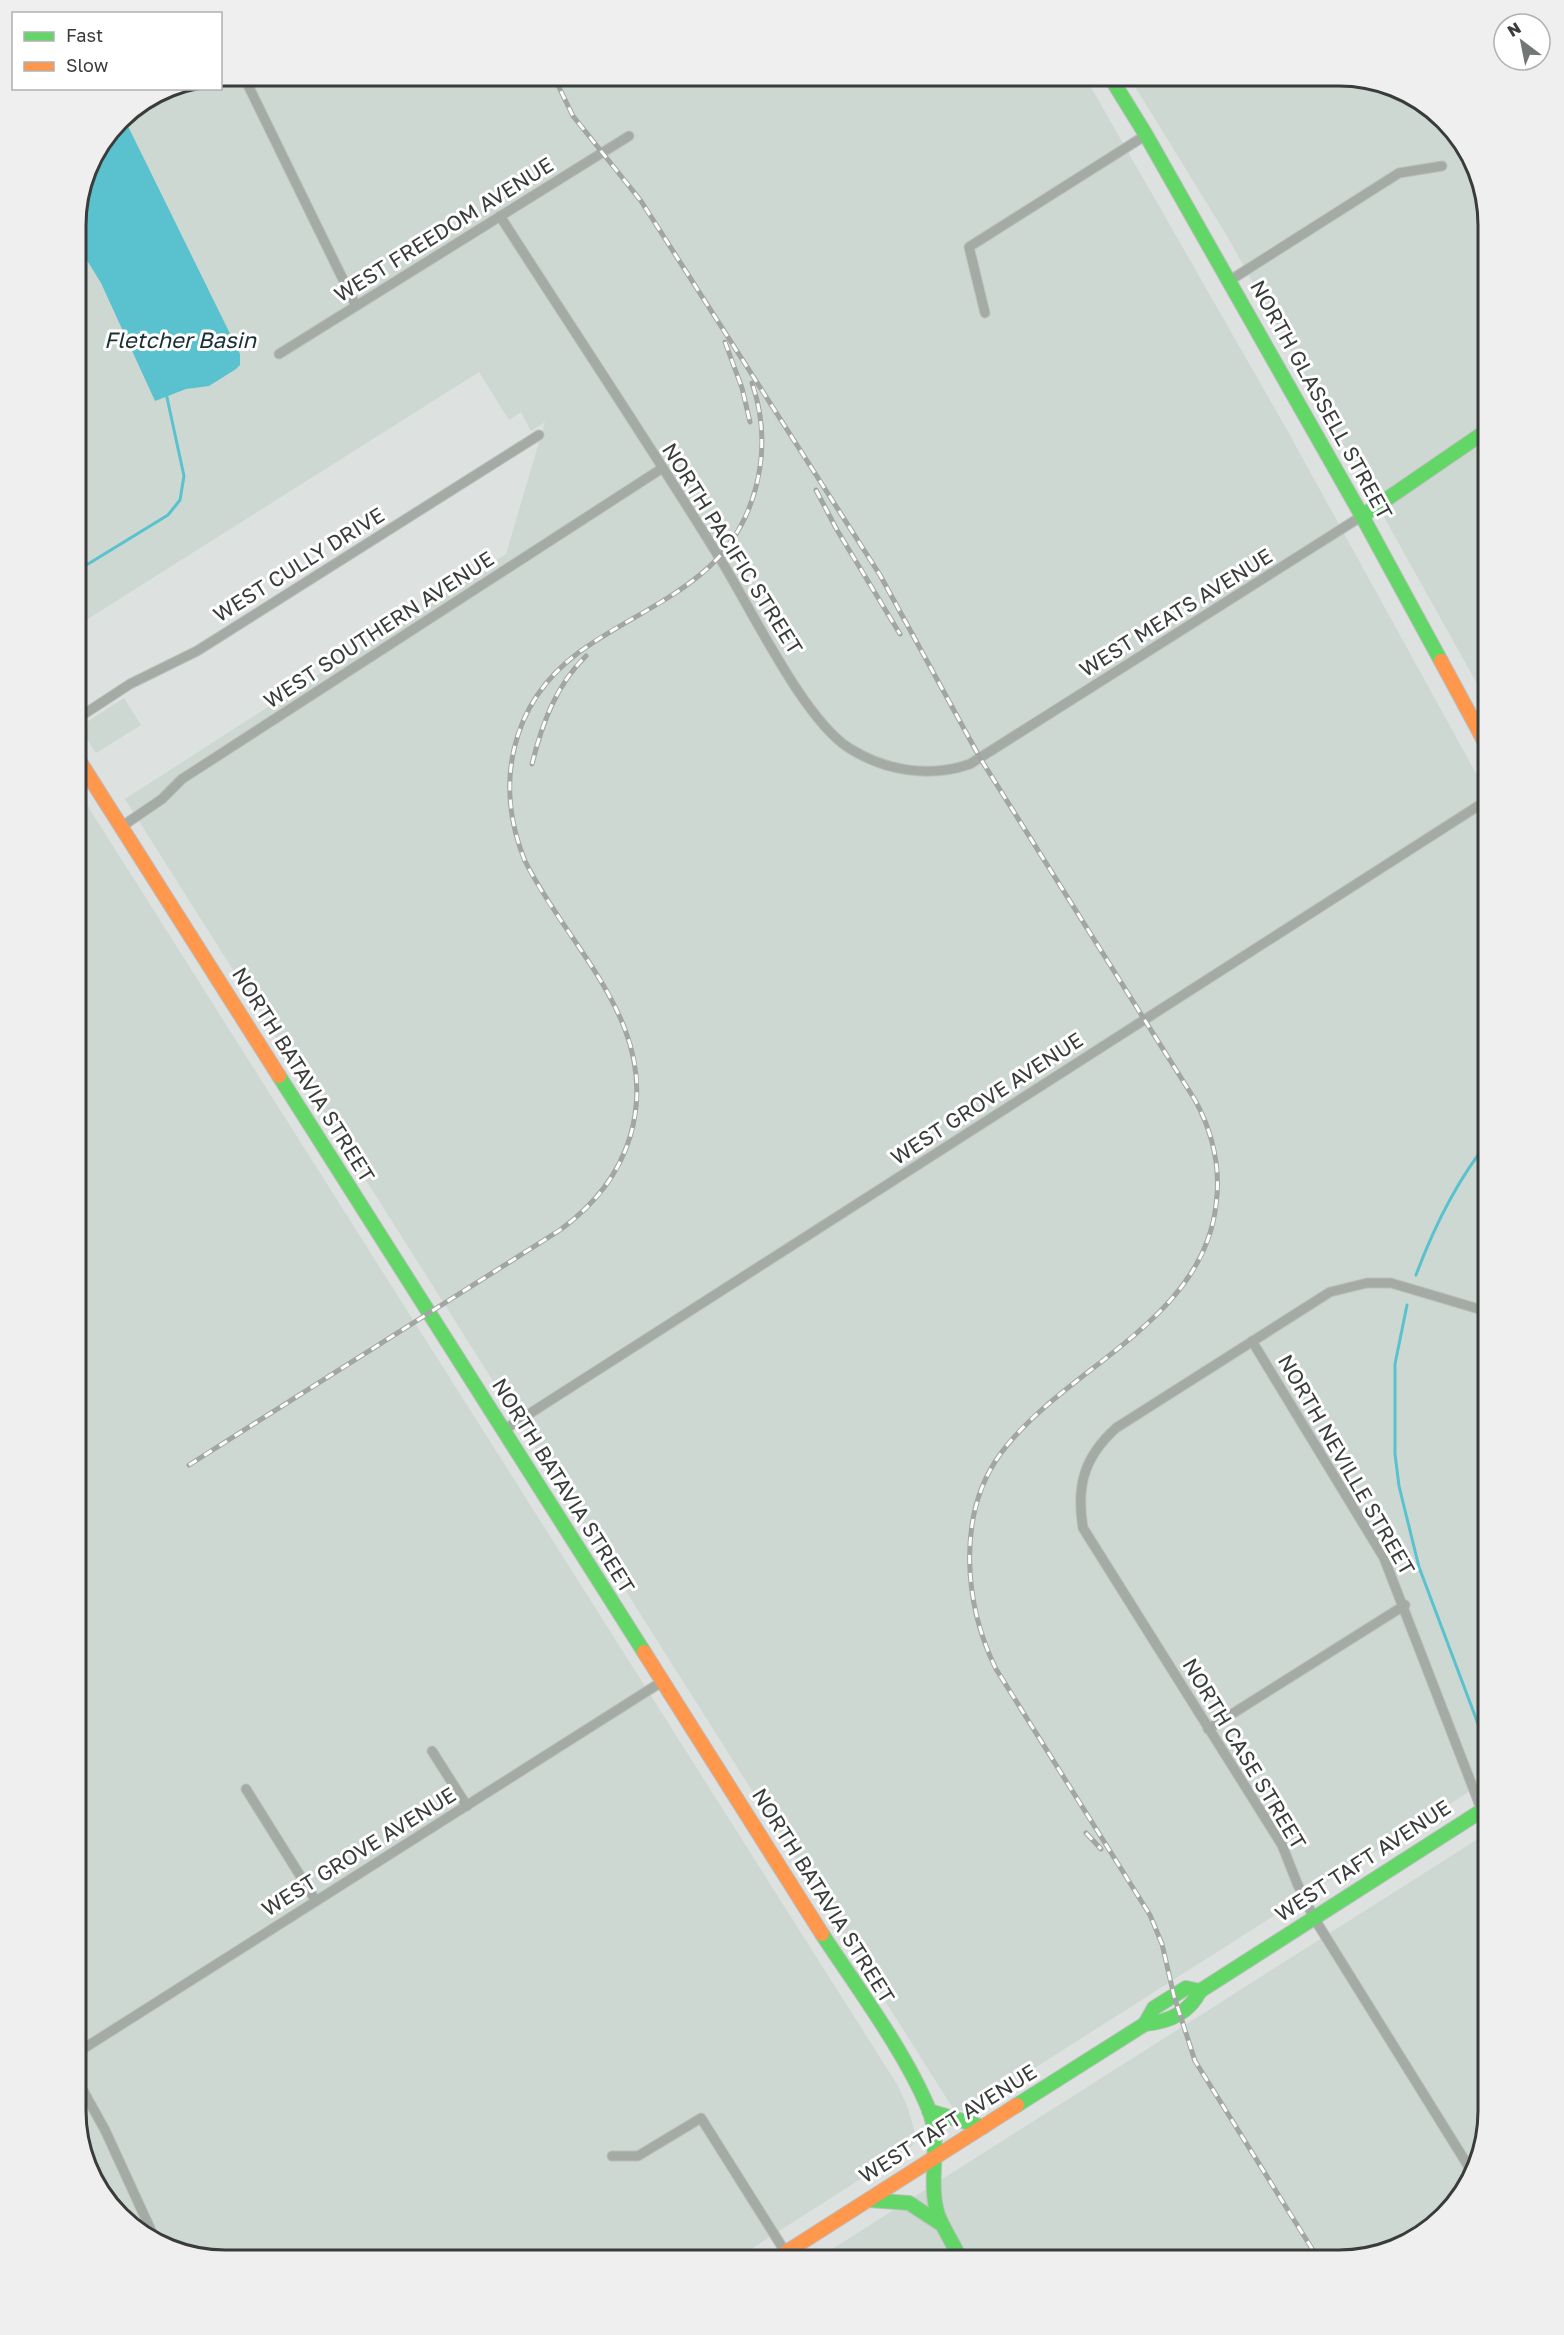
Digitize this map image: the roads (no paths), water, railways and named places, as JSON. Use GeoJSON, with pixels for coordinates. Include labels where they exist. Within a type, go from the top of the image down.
{"type":"FeatureCollection","features":[{"type":"Feature","properties":{"kind":"main road","name":"NORTH GLASSELL STREET"},"geometry":{"type":"LineString","coordinates":[[1116,86],[1146,135],[1362,516],[1478,730]]}},
{"type":"Feature","properties":{"kind":"main road"},"geometry":{"type":"LineString","coordinates":[[1362,516],[1478,437]]}},
{"type":"Feature","properties":{"kind":"main road","name":"NORTH BATAVIA STREET"},"geometry":{"type":"LineString","coordinates":[[86,771],[900,2056],[929,2111],[933,2128],[934,2197],[941,2224],[955,2250]]}},
{"type":"Feature","properties":{"kind":"main road","name":"WEST TAFT AVENUE"},"geometry":{"type":"LineString","coordinates":[[790,2250],[1145,2024],[1154,2008],[1186,1988],[1200,1991],[1478,1813]]}},
{"type":"Feature","properties":{"kind":"main road"},"geometry":{"type":"LineString","coordinates":[[929,2111],[983,2127]]}},
{"type":"Feature","properties":{"kind":"main road"},"geometry":{"type":"LineString","coordinates":[[869,2200],[909,2203],[941,2224]]}},
{"type":"Feature","properties":{"kind":"street"},"geometry":{"type":"LineString","coordinates":[[248,86],[356,306]]}},
{"type":"Feature","properties":{"kind":"street"},"geometry":{"type":"LineString","coordinates":[[985,313],[969,247],[1146,135]]}},
{"type":"Feature","properties":{"kind":"street","name":"WEST FREEDOM AVENUE"},"geometry":{"type":"LineString","coordinates":[[279,354],[628,136]]}},
{"type":"Feature","properties":{"kind":"street"},"geometry":{"type":"LineString","coordinates":[[1229,280],[1400,173],[1442,165]]}},
{"type":"Feature","properties":{"kind":"street","name":"NORTH PACIFIC STREET"},"geometry":{"type":"LineString","coordinates":[[500,216],[719,556],[799,692],[822,723],[847,747],[900,770],[948,771],[970,764],[1009,740]]}},
{"type":"Feature","properties":{"kind":"street","name":"WEST CULLY DRIVE"},"geometry":{"type":"LineString","coordinates":[[86,713],[130,684],[197,651],[539,435]]}},
{"type":"Feature","properties":{"kind":"street","name":"WEST SOUTHERN AVENUE"},"geometry":{"type":"LineString","coordinates":[[121,827],[162,799],[182,779],[661,469]]}},
{"type":"Feature","properties":{"kind":"street","name":"WEST MEATS AVENUE"},"geometry":{"type":"LineString","coordinates":[[1009,740],[1362,516]]}},
{"type":"Feature","properties":{"kind":"street","name":"WEST GROVE AVENUE"},"geometry":{"type":"LineString","coordinates":[[504,1430],[1478,805]]}},
{"type":"Feature","properties":{"kind":"street"},"geometry":{"type":"LineString","coordinates":[[1252,1341],[1330,1293],[1367,1283],[1391,1283],[1478,1309]]}},
{"type":"Feature","properties":{"kind":"street","name":"NORTH CASE STREET"},"geometry":{"type":"LineString","coordinates":[[1252,1341],[1156,1400],[1116,1428],[1101,1442],[1081,1483],[1079,1505],[1083,1528],[1282,1845],[1314,1917],[1468,2165]]}},
{"type":"Feature","properties":{"kind":"street","name":"NORTH NEVILLE STREET"},"geometry":{"type":"LineString","coordinates":[[1252,1341],[1384,1558],[1478,1788]]}},
{"type":"Feature","properties":{"kind":"street"},"geometry":{"type":"LineString","coordinates":[[1208,1729],[1405,1605]]}},
{"type":"Feature","properties":{"kind":"street","name":"WEST GROVE AVENUE"},"geometry":{"type":"LineString","coordinates":[[86,2047],[663,1681]]}},
{"type":"Feature","properties":{"kind":"street"},"geometry":{"type":"LineString","coordinates":[[432,1751],[467,1806]]}},
{"type":"Feature","properties":{"kind":"street"},"geometry":{"type":"LineString","coordinates":[[246,1789],[316,1901]]}},
{"type":"Feature","properties":{"kind":"street"},"geometry":{"type":"LineString","coordinates":[[86,2097],[127,2175],[146,2225]]}},
{"type":"Feature","properties":{"kind":"street"},"geometry":{"type":"LineString","coordinates":[[612,2156],[638,2156],[701,2118],[776,2249]]}},
{"type":"Feature","properties":{"kind":"water","name":"Fletcher Basin"},"geometry":{"type":"Polygon","coordinates":[[[127,125],[240,354],[240,365],[209,386],[186,389],[155,401],[101,283],[86,259],[87,207],[90,189],[100,163],[109,147],[127,125]]]}},
{"type":"Feature","properties":{"kind":"waterway"},"geometry":{"type":"LineString","coordinates":[[86,565],[168,515],[180,500],[184,476],[166,393]]}},
{"type":"Feature","properties":{"kind":"waterway"},"geometry":{"type":"LineString","coordinates":[[1416,1275],[1447,1205],[1478,1155]]}},
{"type":"Feature","properties":{"kind":"waterway"},"geometry":{"type":"LineString","coordinates":[[1407,1305],[1395,1364],[1395,1454],[1399,1486],[1419,1567],[1478,1724]]}},
{"type":"Feature","properties":{"kind":"railway"},"geometry":{"type":"LineString","coordinates":[[558,86],[573,116],[641,201],[880,575],[980,758],[1195,1100],[1207,1125],[1216,1164],[1217,1191],[1216,1205],[1205,1246],[1186,1281],[1159,1313],[1028,1422],[1001,1453],[987,1477],[977,1503],[971,1531],[972,1588],[985,1644],[996,1669],[1150,1915],[1162,1944],[1174,1996],[1195,2061],[1313,2250]]}},
{"type":"Feature","properties":{"kind":"railway"},"geometry":{"type":"LineString","coordinates":[[725,342],[742,388],[750,422]]}},
{"type":"Feature","properties":{"kind":"railway"},"geometry":{"type":"LineString","coordinates":[[189,1465],[560,1230],[583,1211],[603,1189],[619,1165],[630,1137],[637,1097],[634,1060],[623,1025],[607,991],[525,861],[516,832],[511,804],[510,775],[514,748],[523,721],[537,696],[555,673],[578,653],[687,585],[720,555],[736,534],[748,511],[761,461],[762,435],[759,409],[752,383]]}},
{"type":"Feature","properties":{"kind":"railway"},"geometry":{"type":"LineString","coordinates":[[816,490],[837,530],[900,634]]}},
{"type":"Feature","properties":{"kind":"railway"},"geometry":{"type":"LineString","coordinates":[[532,764],[540,734],[558,692],[575,667],[586,656]]}},
{"type":"Feature","properties":{"kind":"railway"},"geometry":{"type":"LineString","coordinates":[[1086,1833],[1101,1849]]}}]}
